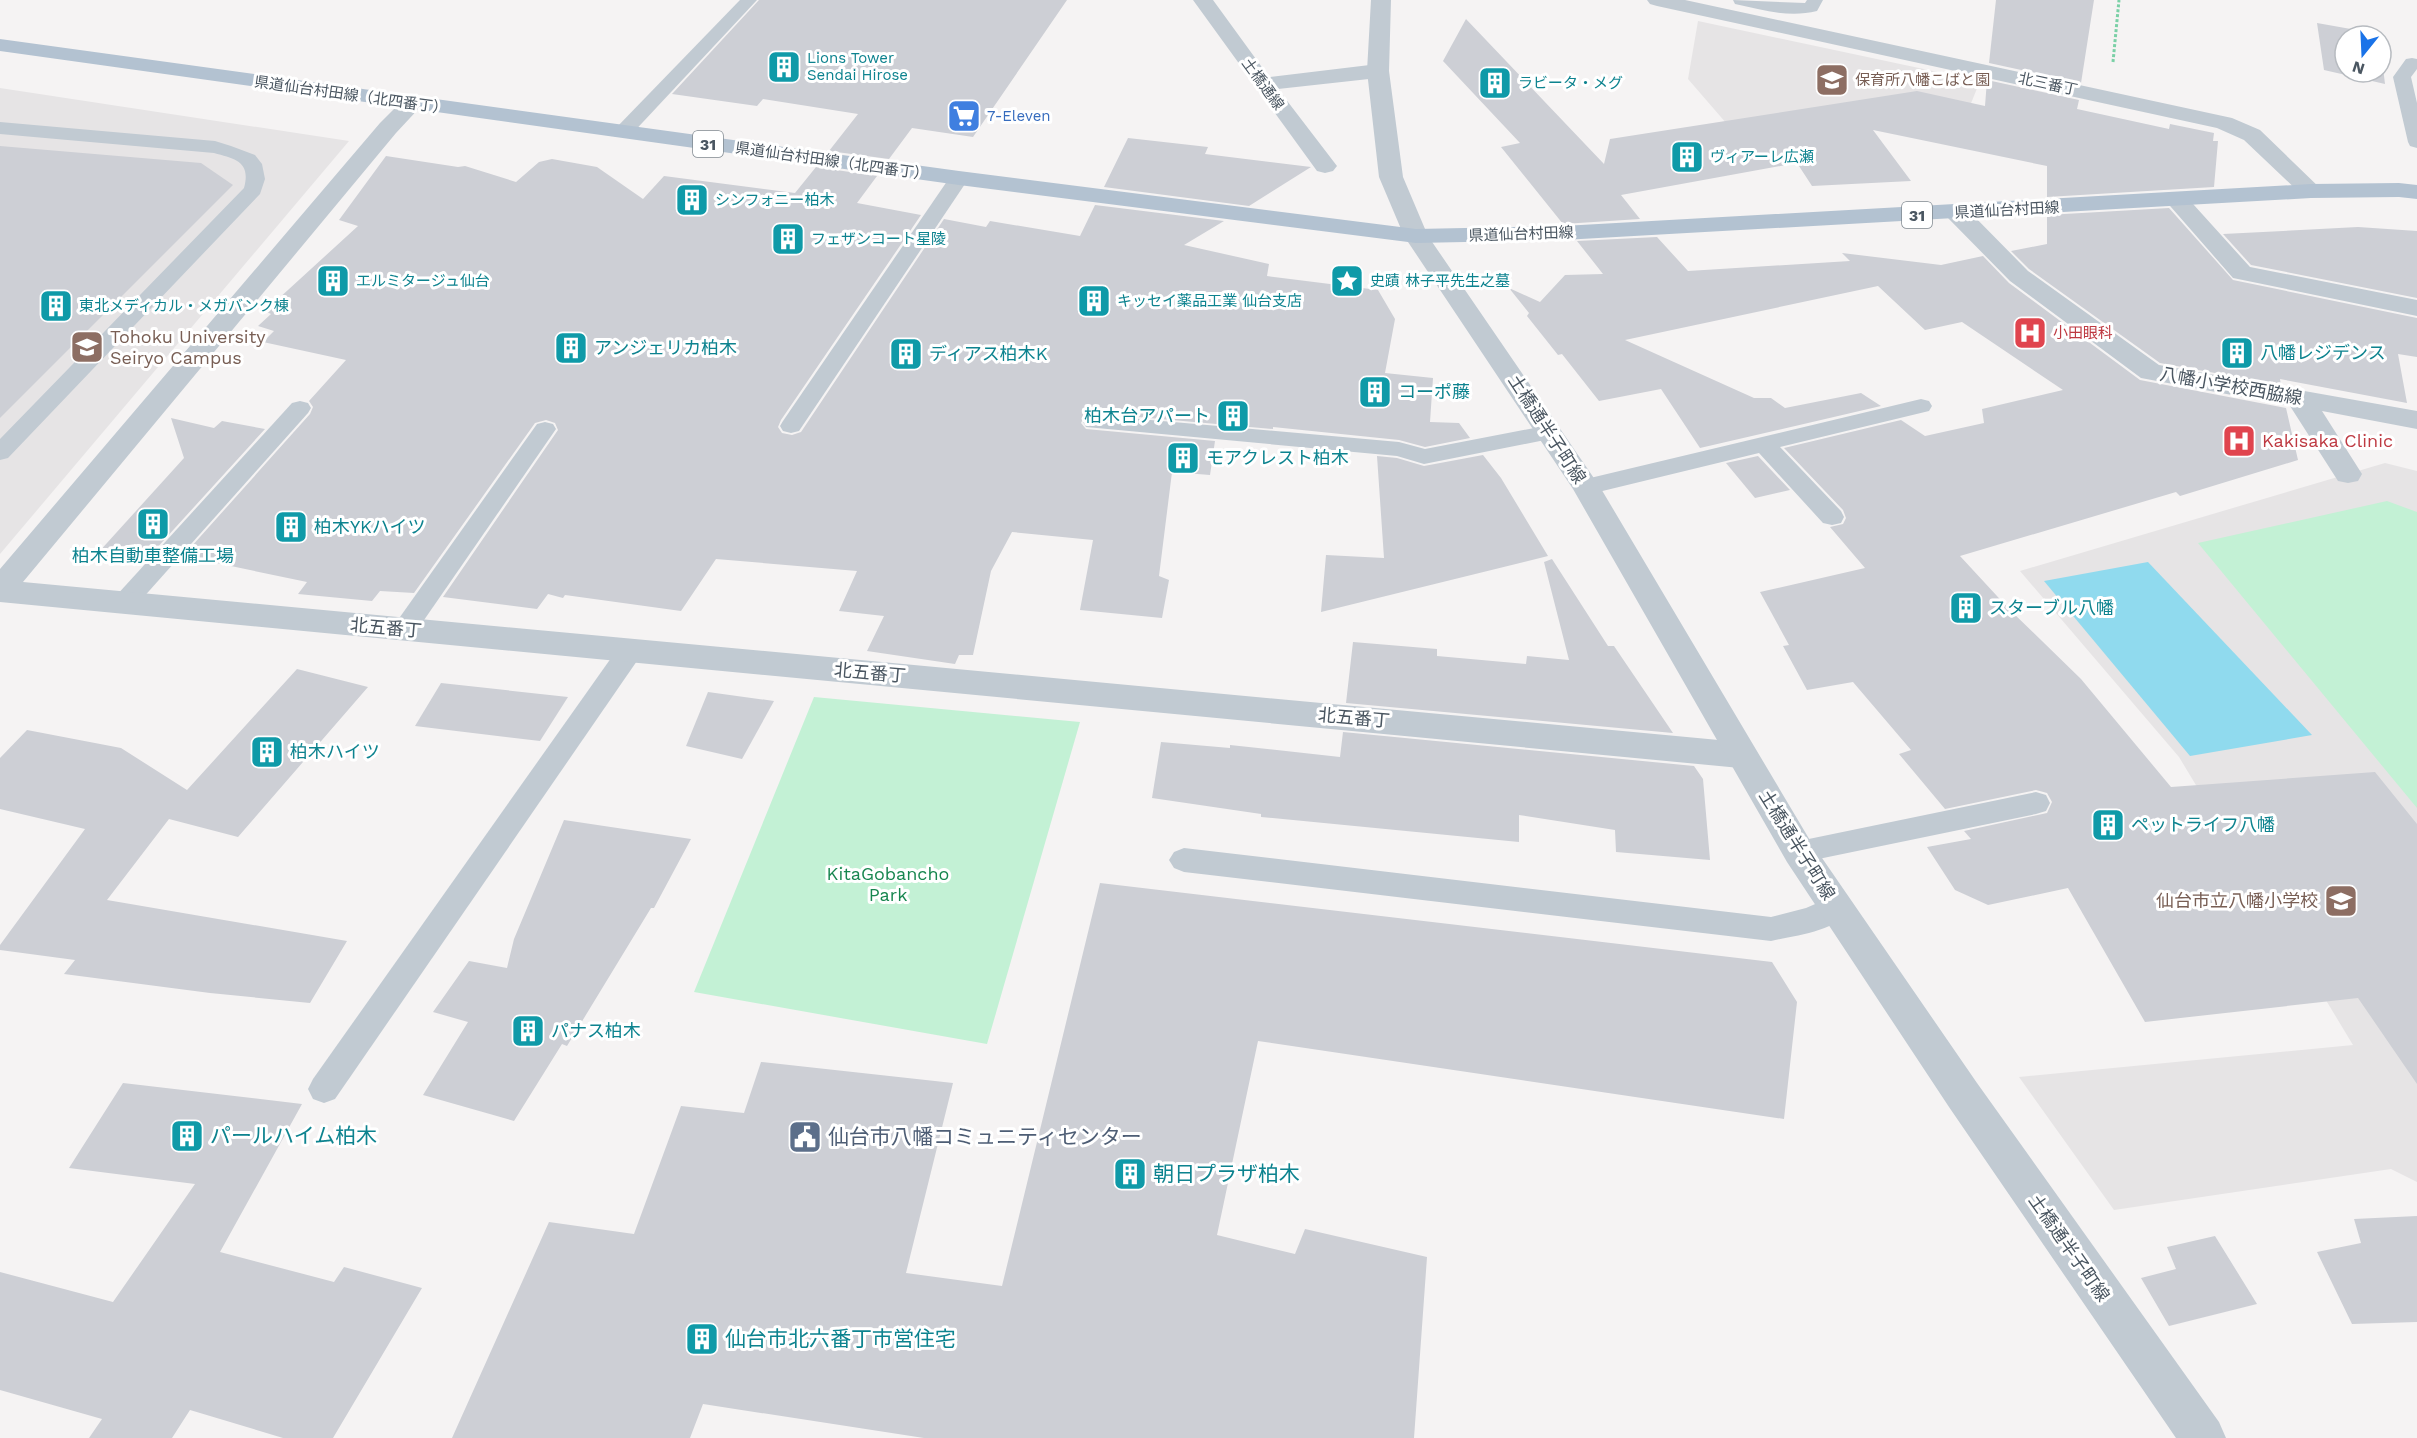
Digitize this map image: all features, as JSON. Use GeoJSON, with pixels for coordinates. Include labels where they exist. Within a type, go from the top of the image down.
{"type":"FeatureCollection","features":[{"type":"Feature","properties":{"kind":"main road","name":"県道仙台村田線（北四番丁）"},"geometry":{"type":"LineString","coordinates":[[0,45],[622,133],[1416,236]]}},
{"type":"Feature","properties":{"kind":"main road","name":"県道仙台村田線"},"geometry":{"type":"LineString","coordinates":[[1416,236],[1554,234],[1957,213],[2311,191],[2399,190],[2417,192]]}},
{"type":"Feature","properties":{"kind":"street","name":"土橋通線"},"geometry":{"type":"LineString","coordinates":[[1203,0],[1325,166]]}},
{"type":"Feature","properties":{"kind":"street","name":"土橋通半子町線"},"geometry":{"type":"LineString","coordinates":[[1381,0],[1378,71],[1391,177],[1416,236],[1586,487],[1799,852],[2033,1197],[2203,1438]]}},
{"type":"Feature","properties":{"kind":"street","name":"北三番丁"},"geometry":{"type":"LineString","coordinates":[[1659,0],[2224,123],[2253,135],[2311,191]]}},
{"type":"Feature","properties":{"kind":"street"},"geometry":{"type":"LineString","coordinates":[[1263,84],[1378,71]]}},
{"type":"Feature","properties":{"kind":"street"},"geometry":{"type":"LineString","coordinates":[[0,590],[380,137],[412,104]]}},
{"type":"Feature","properties":{"kind":"street"},"geometry":{"type":"LineString","coordinates":[[2176,199],[2242,273],[2417,308]]}},
{"type":"Feature","properties":{"kind":"street","name":"八幡小学校西脇線"},"geometry":{"type":"LineString","coordinates":[[1957,213],[2019,276],[2151,372],[2417,420]]}},
{"type":"Feature","properties":{"kind":"street"},"geometry":{"type":"LineString","coordinates":[[2300,399],[2348,474]]}},
{"type":"Feature","properties":{"kind":"street","name":"北五番丁"},"geometry":{"type":"LineString","coordinates":[[0,590],[404,630],[1740,754]]}},
{"type":"Feature","properties":{"kind":"lane"},"geometry":{"type":"LineString","coordinates":[[622,133],[748,0]]}},
{"type":"Feature","properties":{"kind":"lane"},"geometry":{"type":"LineString","coordinates":[[1741,0],[1784,9],[1801,10],[1811,7],[1815,0]]}},
{"type":"Feature","properties":{"kind":"lane"},"geometry":{"type":"LineString","coordinates":[[2417,64],[2412,63],[2402,77],[2417,142]]}},
{"type":"Feature","properties":{"kind":"lane"},"geometry":{"type":"LineString","coordinates":[[0,128],[215,147],[242,155],[254,165],[258,177],[254,190],[0,453]]}},
{"type":"Feature","properties":{"kind":"lane"},"geometry":{"type":"LineString","coordinates":[[791,426],[959,178]]}},
{"type":"Feature","properties":{"kind":"lane"},"geometry":{"type":"LineString","coordinates":[[1586,487],[1921,406]]}},
{"type":"Feature","properties":{"kind":"lane"},"geometry":{"type":"LineString","coordinates":[[124,603],[300,408]]}},
{"type":"Feature","properties":{"kind":"lane"},"geometry":{"type":"LineString","coordinates":[[1094,422],[1399,449],[1424,458],[1550,432]]}},
{"type":"Feature","properties":{"kind":"lane"},"geometry":{"type":"LineString","coordinates":[[404,630],[545,429]]}},
{"type":"Feature","properties":{"kind":"lane"},"geometry":{"type":"LineString","coordinates":[[1765,445],[1832,517]]}},
{"type":"Feature","properties":{"kind":"lane"},"geometry":{"type":"LineString","coordinates":[[324,1089],[630,651]]}},
{"type":"Feature","properties":{"kind":"lane"},"geometry":{"type":"LineString","coordinates":[[1799,852],[2036,803]]}},
{"type":"Feature","properties":{"kind":"lane"},"geometry":{"type":"LineString","coordinates":[[1184,860],[1771,929],[1814,919],[1836,907]]}},
{"type":"Feature","properties":{"kind":"path"},"geometry":{"type":"LineString","coordinates":[[2110,97],[2119,0]]}},
{"type":"Feature","properties":{"kind":"shaded area","name":"保育所八幡こばと園"},"geometry":{"type":"Polygon","coordinates":[[[1698,21],[1980,81],[1957,138],[1916,121],[1733,131],[1688,79],[1698,21]]]}},
{"type":"Feature","properties":{"kind":"shaded area","name":"Tohoku University Seiryo Campus"},"geometry":{"type":"Polygon","coordinates":[[[0,88],[349,141],[0,554],[0,88]]]}},
{"type":"Feature","properties":{"kind":"shaded area","name":"仙台市立八幡小学校"},"geometry":{"type":"Polygon","coordinates":[[[2385,463],[2417,471],[2417,1182],[2391,1169],[2114,1210],[2019,1077],[2353,1045],[2179,757],[2020,571],[2385,463]]]}},
{"type":"Feature","properties":{"kind":"green space"},"geometry":{"type":"Polygon","coordinates":[[[2387,501],[2417,512],[2417,808],[2198,543],[2387,501]]]}},
{"type":"Feature","properties":{"kind":"green space","name":"KitaGobancho Park"},"geometry":{"type":"Polygon","coordinates":[[[814,697],[1080,722],[987,1044],[694,992],[814,697]]]}},
{"type":"Feature","properties":{"kind":"water"},"geometry":{"type":"Polygon","coordinates":[[[2148,562],[2312,735],[2190,756],[2044,581],[2148,562]]]}},
{"type":"Feature","properties":{"kind":"building","name":"Lions Tower Sendai Hirose"},"geometry":{"type":"Polygon","coordinates":[[[759,0],[1067,0],[973,137],[912,128],[889,159],[829,151],[858,114],[763,99],[757,106],[672,94],[759,0]]]}},
{"type":"Feature","properties":{"kind":"building"},"geometry":{"type":"Polygon","coordinates":[[[1996,0],[2094,0],[2081,83],[1989,63],[1996,0]]]}},
{"type":"Feature","properties":{"kind":"building"},"geometry":{"type":"Polygon","coordinates":[[[1466,19],[1604,164],[1610,139],[1917,91],[1985,106],[1987,80],[2079,100],[2077,109],[2169,129],[2170,124],[2214,133],[2213,141],[2218,141],[2214,187],[2047,197],[2047,166],[1873,130],[1911,181],[1812,186],[1797,163],[1621,195],[1640,219],[1563,224],[1501,147],[1520,143],[1443,61],[1466,19]]]}},
{"type":"Feature","properties":{"kind":"building"},"geometry":{"type":"Polygon","coordinates":[[[2317,23],[2333,26],[2333,72],[2324,70],[2317,23]]]}},
{"type":"Feature","properties":{"kind":"building"},"geometry":{"type":"Polygon","coordinates":[[[1128,138],[1208,147],[1205,154],[1311,167],[1249,206],[1104,187],[1128,138]]]}},
{"type":"Feature","properties":{"kind":"building","name":"東北メディカル・メガバンク棟"},"geometry":{"type":"Polygon","coordinates":[[[0,146],[201,163],[233,185],[0,418],[0,146]]]}},
{"type":"Feature","properties":{"kind":"building"},"geometry":{"type":"Polygon","coordinates":[[[386,156],[458,167],[465,166],[516,182],[539,162],[552,159],[597,167],[643,199],[664,176],[795,193],[816,167],[877,176],[857,203],[921,215],[781,420],[778,427],[782,433],[792,435],[801,432],[944,219],[986,227],[990,221],[1080,236],[1095,205],[1224,221],[1184,245],[1269,264],[1267,276],[1378,290],[1395,319],[1385,373],[1433,378],[1430,422],[1459,423],[1470,438],[1425,447],[1399,440],[1273,427],[1273,429],[1094,413],[1085,415],[1081,423],[1086,429],[1215,441],[1210,475],[1172,472],[1159,576],[1169,580],[1162,618],[1080,610],[1093,540],[1012,532],[991,571],[973,655],[959,655],[955,664],[867,651],[884,616],[839,611],[857,571],[716,559],[681,611],[565,595],[563,598],[548,594],[537,609],[443,597],[558,430],[555,423],[546,420],[535,423],[414,593],[380,591],[372,601],[298,594],[307,582],[183,556],[310,414],[313,407],[309,401],[346,360],[263,342],[274,331],[258,326],[271,314],[265,311],[358,226],[339,220],[386,156]]]}},
{"type":"Feature","properties":{"kind":"building"},"geometry":{"type":"Polygon","coordinates":[[[2169,208],[2233,280],[2417,318],[2417,357],[2398,354],[2407,403],[2280,379],[2281,385],[2160,363],[2029,269],[2011,251],[2047,244],[2047,215],[2169,208]]]}},
{"type":"Feature","properties":{"kind":"building"},"geometry":{"type":"Polygon","coordinates":[[[2358,227],[2417,231],[2417,298],[2251,265],[2223,234],[2358,227]]]}},
{"type":"Feature","properties":{"kind":"building"},"geometry":{"type":"Polygon","coordinates":[[[1657,237],[1688,271],[1850,261],[1842,253],[1941,265],[1983,256],[2009,283],[2140,380],[2286,408],[2298,460],[2180,496],[2176,492],[1960,556],[2009,609],[2081,679],[2171,787],[2375,772],[2417,824],[2417,1084],[2358,998],[2145,1022],[2068,888],[1988,905],[1955,890],[1927,847],[1971,839],[1964,831],[2047,813],[2052,802],[2047,793],[2036,790],[1945,809],[1899,754],[1911,750],[1853,682],[1807,690],[1783,646],[1789,645],[1760,592],[1865,568],[1830,527],[1843,524],[1846,518],[1843,510],[1784,448],[1901,420],[1925,436],[1984,423],[1982,409],[2063,390],[1962,322],[1925,330],[1878,286],[1625,340],[1754,398],[1771,398],[1785,408],[1861,393],[1881,406],[1700,448],[1661,389],[1599,401],[1562,354],[1558,355],[1527,316],[1529,313],[1509,288],[1540,302],[1565,275],[1603,274],[1577,241],[1657,237]]]}},
{"type":"Feature","properties":{"kind":"building"},"geometry":{"type":"Polygon","coordinates":[[[171,418],[214,428],[222,421],[265,429],[145,561],[97,554],[184,458],[171,418]]]}},
{"type":"Feature","properties":{"kind":"building"},"geometry":{"type":"Polygon","coordinates":[[[1483,455],[1501,478],[1548,556],[1321,612],[1326,555],[1384,558],[1377,456],[1397,458],[1424,466],[1483,455]]]}},
{"type":"Feature","properties":{"kind":"building"},"geometry":{"type":"Polygon","coordinates":[[[1758,456],[1790,490],[1755,498],[1726,463],[1758,456]]]}},
{"type":"Feature","properties":{"kind":"building"},"geometry":{"type":"Polygon","coordinates":[[[1552,559],[1608,646],[1614,646],[1673,733],[1346,703],[1353,642],[1437,649],[1437,656],[1526,664],[1527,656],[1569,660],[1544,562],[1552,559]]]}},
{"type":"Feature","properties":{"kind":"building"},"geometry":{"type":"Polygon","coordinates":[[[297,669],[368,687],[238,837],[169,819],[107,900],[347,941],[310,1003],[64,974],[75,960],[0,950],[0,945],[85,829],[0,809],[0,758],[27,730],[121,748],[187,790],[297,669]]]}},
{"type":"Feature","properties":{"kind":"building"},"geometry":{"type":"Polygon","coordinates":[[[441,683],[568,697],[540,741],[415,726],[441,683]]]}},
{"type":"Feature","properties":{"kind":"building"},"geometry":{"type":"Polygon","coordinates":[[[708,692],[774,701],[742,759],[686,746],[708,692]]]}},
{"type":"Feature","properties":{"kind":"building"},"geometry":{"type":"Polygon","coordinates":[[[1343,732],[1694,766],[1703,779],[1710,860],[1616,852],[1615,830],[1519,815],[1519,842],[1261,817],[1261,814],[1152,798],[1161,742],[1230,748],[1230,745],[1340,757],[1343,732]]]}},
{"type":"Feature","properties":{"kind":"building"},"geometry":{"type":"Polygon","coordinates":[[[564,820],[691,839],[654,908],[651,908],[567,1046],[562,1044],[514,1121],[423,1095],[468,1022],[433,1012],[469,961],[507,968],[514,939],[564,820]]]}},
{"type":"Feature","properties":{"kind":"building","name":"朝日プラザ柏木"},"geometry":{"type":"Polygon","coordinates":[[[1100,883],[1772,962],[1797,1002],[1784,1119],[1258,1041],[1217,1235],[1295,1254],[1305,1229],[1427,1257],[1414,1438],[924,1438],[703,1404],[690,1438],[452,1438],[549,1222],[634,1234],[681,1106],[744,1113],[761,1062],[953,1083],[906,1273],[1002,1286],[1100,883]]]}},
{"type":"Feature","properties":{"kind":"building"},"geometry":{"type":"Polygon","coordinates":[[[123,1083],[302,1104],[220,1252],[334,1282],[344,1267],[422,1288],[333,1438],[283,1438],[190,1410],[172,1438],[89,1438],[102,1419],[0,1390],[0,1272],[113,1302],[195,1184],[69,1168],[123,1083]]]}},
{"type":"Feature","properties":{"kind":"building"},"geometry":{"type":"Polygon","coordinates":[[[2417,1216],[2417,1322],[2352,1324],[2317,1252],[2361,1243],[2354,1219],[2417,1216]]]}},
{"type":"Feature","properties":{"kind":"building"},"geometry":{"type":"Polygon","coordinates":[[[2215,1236],[2257,1304],[2169,1326],[2141,1278],[2176,1269],[2167,1247],[2215,1236]]]}},
{"type":"Feature","properties":{"kind":"place","name":"Lions Tower Sendai Hirose"},"geometry":{"type":"Point","coordinates":[784,67]}},
{"type":"Feature","properties":{"kind":"place","name":"保育所八幡こばと園"},"geometry":{"type":"Point","coordinates":[1832,80]}},
{"type":"Feature","properties":{"kind":"place","name":"ラビータ・メグ"},"geometry":{"type":"Point","coordinates":[1495,83]}},
{"type":"Feature","properties":{"kind":"place","name":"7-Eleven"},"geometry":{"type":"Point","coordinates":[964,116]}},
{"type":"Feature","properties":{"kind":"place","name":"ヴィアーレ広瀬"},"geometry":{"type":"Point","coordinates":[1687,157]}},
{"type":"Feature","properties":{"kind":"place","name":"シンフォニー柏木"},"geometry":{"type":"Point","coordinates":[692,200]}},
{"type":"Feature","properties":{"kind":"place","name":"フェザンコート星陵"},"geometry":{"type":"Point","coordinates":[788,239]}},
{"type":"Feature","properties":{"kind":"place","name":"エルミタージュ仙台"},"geometry":{"type":"Point","coordinates":[333,281]}},
{"type":"Feature","properties":{"kind":"place","name":"史蹟 林子平先生之墓"},"geometry":{"type":"Point","coordinates":[1347,281]}},
{"type":"Feature","properties":{"kind":"place","name":"キッセイ薬品工業 仙台支店"},"geometry":{"type":"Point","coordinates":[1094,301]}},
{"type":"Feature","properties":{"kind":"place","name":"東北メディカル・メガバンク棟"},"geometry":{"type":"Point","coordinates":[56,306]}},
{"type":"Feature","properties":{"kind":"place","name":"小田眼科"},"geometry":{"type":"Point","coordinates":[2030,333]}},
{"type":"Feature","properties":{"kind":"place","name":"Tohoku University Seiryo Campus"},"geometry":{"type":"Point","coordinates":[87,347]}},
{"type":"Feature","properties":{"kind":"place","name":"アンジェリカ柏木"},"geometry":{"type":"Point","coordinates":[571,348]}},
{"type":"Feature","properties":{"kind":"place","name":"八幡レジデンス"},"geometry":{"type":"Point","coordinates":[2237,353]}},
{"type":"Feature","properties":{"kind":"place","name":"ディアス柏木K"},"geometry":{"type":"Point","coordinates":[906,354]}},
{"type":"Feature","properties":{"kind":"place","name":"コーポ藤"},"geometry":{"type":"Point","coordinates":[1375,392]}},
{"type":"Feature","properties":{"kind":"place","name":"柏木台アパート"},"geometry":{"type":"Point","coordinates":[1233,416]}},
{"type":"Feature","properties":{"kind":"place","name":"Kakisaka Clinic"},"geometry":{"type":"Point","coordinates":[2239,441]}},
{"type":"Feature","properties":{"kind":"place","name":"モアクレスト柏木"},"geometry":{"type":"Point","coordinates":[1183,458]}},
{"type":"Feature","properties":{"kind":"place","name":"柏木自動車整備工場"},"geometry":{"type":"Point","coordinates":[153,524]}},
{"type":"Feature","properties":{"kind":"place","name":"柏木YKハイツ"},"geometry":{"type":"Point","coordinates":[291,527]}},
{"type":"Feature","properties":{"kind":"place","name":"スターブル八幡"},"geometry":{"type":"Point","coordinates":[1966,608]}},
{"type":"Feature","properties":{"kind":"place","name":"柏木ハイツ"},"geometry":{"type":"Point","coordinates":[267,752]}},
{"type":"Feature","properties":{"kind":"place","name":"ペットライフ八幡"},"geometry":{"type":"Point","coordinates":[2108,825]}},
{"type":"Feature","properties":{"kind":"place","name":"仙台市立八幡小学校"},"geometry":{"type":"Point","coordinates":[2341,901]}},
{"type":"Feature","properties":{"kind":"place","name":"パナス柏木"},"geometry":{"type":"Point","coordinates":[528,1031]}},
{"type":"Feature","properties":{"kind":"place","name":"パールハイム柏木"},"geometry":{"type":"Point","coordinates":[187,1136]}},
{"type":"Feature","properties":{"kind":"place","name":"仙台市八幡コミュニティセンター"},"geometry":{"type":"Point","coordinates":[805,1137]}},
{"type":"Feature","properties":{"kind":"place","name":"朝日プラザ柏木"},"geometry":{"type":"Point","coordinates":[1130,1174]}},
{"type":"Feature","properties":{"kind":"place","name":"仙台市北六番丁市営住宅"},"geometry":{"type":"Point","coordinates":[702,1339]}}]}
